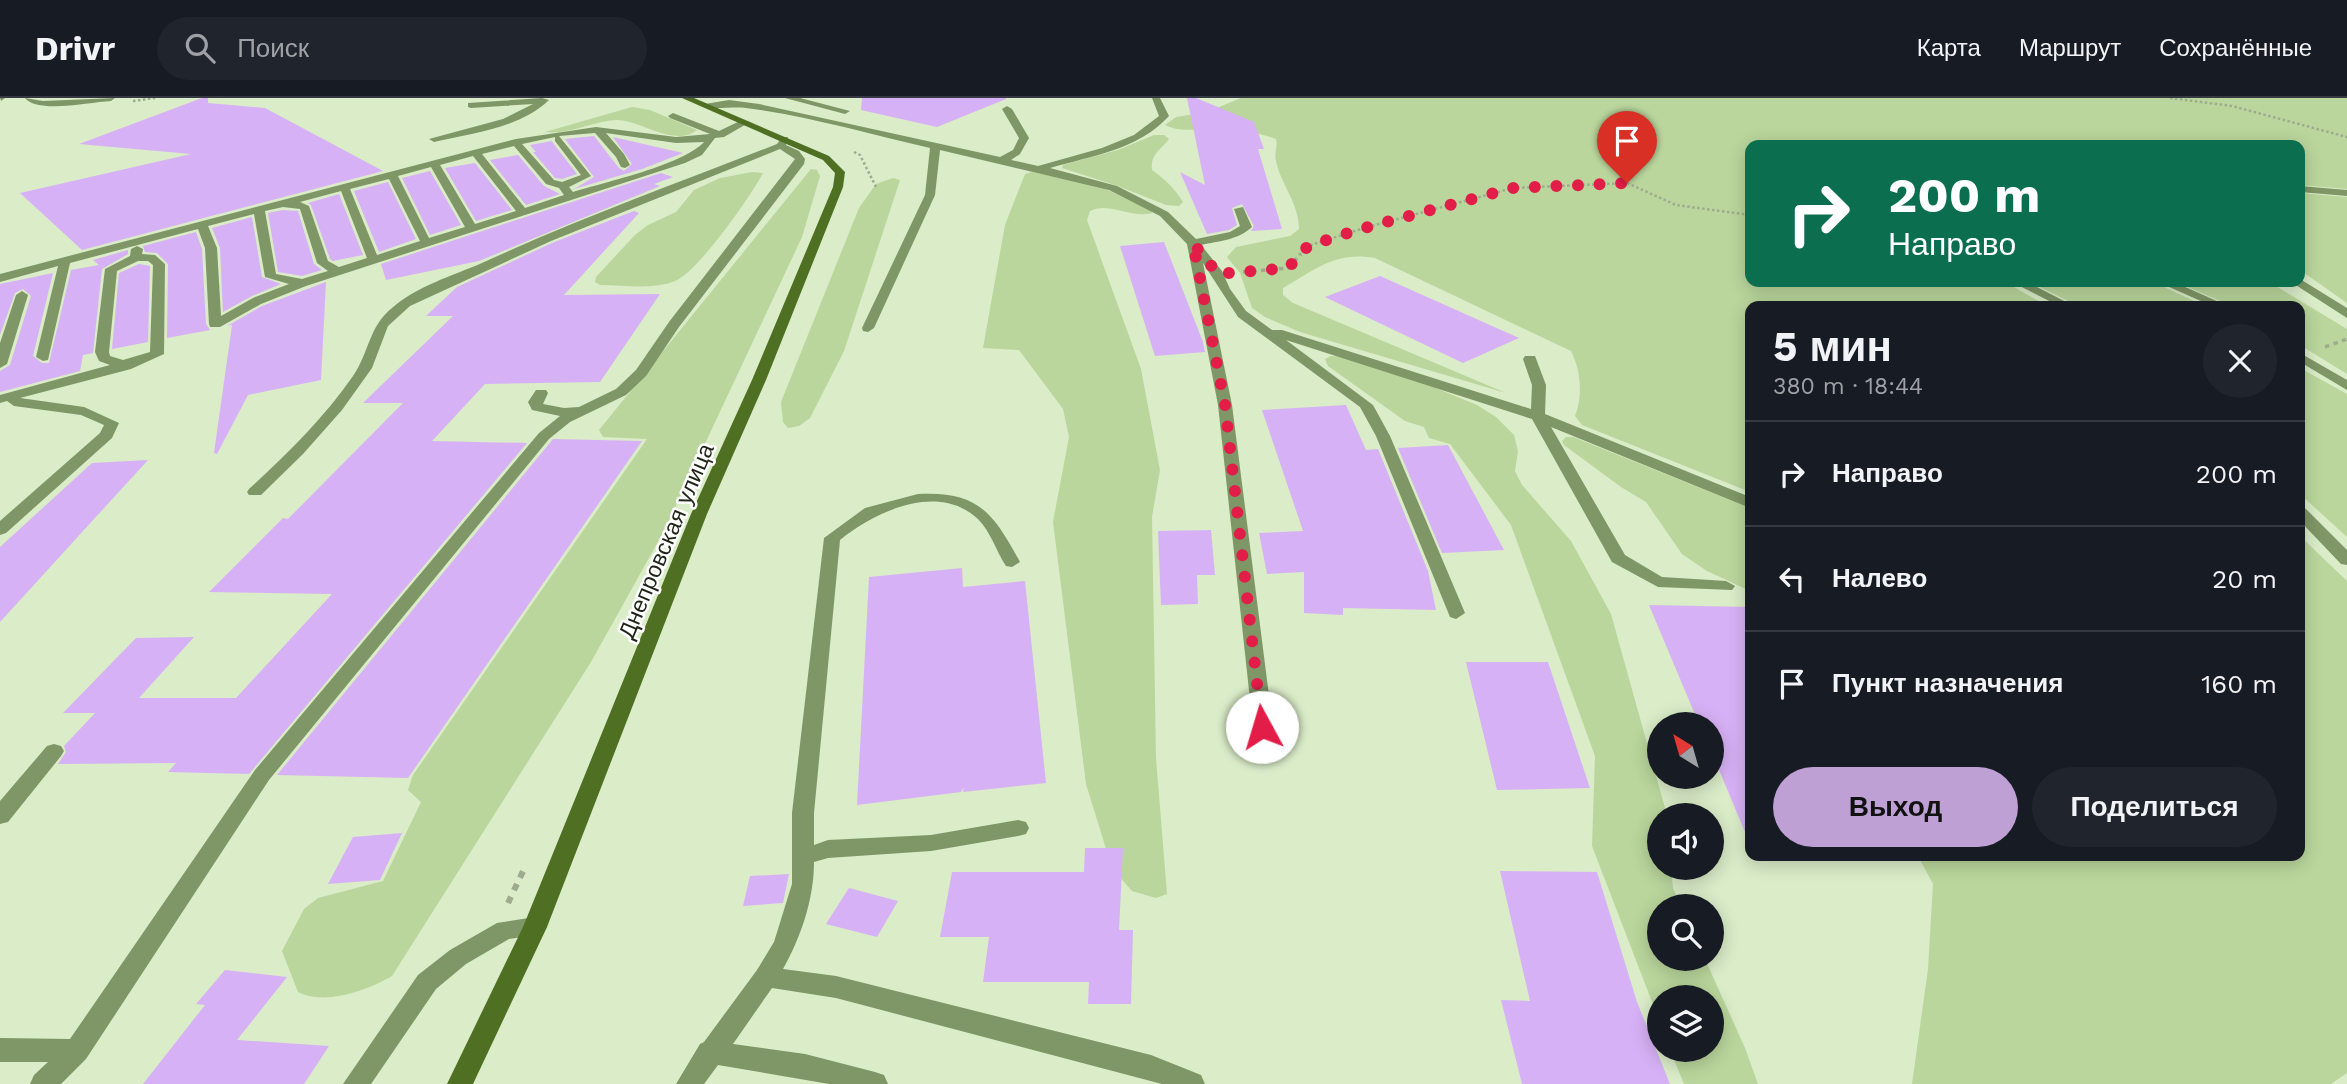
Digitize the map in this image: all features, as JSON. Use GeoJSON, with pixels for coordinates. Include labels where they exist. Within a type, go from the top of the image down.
{"type":"FeatureCollection","features":[{"type":"Feature","properties":{"kind":"main road","name":"Днепровская улица"},"geometry":{"type":"LineString","coordinates":[[460,1084],[535,927],[699,514],[759,380],[838,187],[840,172],[836,166],[745,122],[687,98]]}},
{"type":"Feature","properties":{"kind":"lane"},"geometry":{"type":"LineString","coordinates":[[29,98],[33,102],[57,104],[111,98]]}},
{"type":"Feature","properties":{"kind":"lane"},"geometry":{"type":"LineString","coordinates":[[789,98],[845,111]]}},
{"type":"Feature","properties":{"kind":"lane"},"geometry":{"type":"LineString","coordinates":[[1037,169],[1139,138],[1164,116],[1156,98]]}},
{"type":"Feature","properties":{"kind":"lane"},"geometry":{"type":"LineString","coordinates":[[471,105],[545,99]]}},
{"type":"Feature","properties":{"kind":"lane"},"geometry":{"type":"LineString","coordinates":[[434,139],[511,118],[534,109],[545,99]]}},
{"type":"Feature","properties":{"kind":"lane"},"geometry":{"type":"LineString","coordinates":[[703,105],[729,103],[760,107],[1003,160],[1113,188],[1164,214],[1193,243],[1218,274],[1224,289],[1242,314],[1367,405],[1388,447],[1455,612]]}},
{"type":"Feature","properties":{"kind":"lane"},"geometry":{"type":"LineString","coordinates":[[1003,160],[1017,152],[1024,138],[1006,109]]}},
{"type":"Feature","properties":{"kind":"lane"},"geometry":{"type":"LineString","coordinates":[[673,116],[716,137]]}},
{"type":"Feature","properties":{"kind":"lane"},"geometry":{"type":"LineString","coordinates":[[202,224],[211,248],[215,324],[257,301],[302,283],[523,214],[688,158],[699,153],[716,137],[745,122]]}},
{"type":"Feature","properties":{"kind":"lane"},"geometry":{"type":"LineString","coordinates":[[0,278],[474,151],[566,132],[598,130],[676,142],[716,137]]}},
{"type":"Feature","properties":{"kind":"lane"},"geometry":{"type":"LineString","coordinates":[[598,130],[621,156],[625,165]]}},
{"type":"Feature","properties":{"kind":"lane"},"geometry":{"type":"LineString","coordinates":[[516,142],[550,182],[563,186],[580,180],[586,176],[586,172],[558,139]]}},
{"type":"Feature","properties":{"kind":"lane"},"geometry":{"type":"LineString","coordinates":[[43,1084],[77,1051],[262,775],[544,436],[565,419],[621,392],[641,373],[674,325],[799,164],[800,159],[782,142],[521,249],[409,300],[388,317],[377,332],[364,372],[341,401],[294,458],[255,492]]}},
{"type":"Feature","properties":{"kind":"lane"},"geometry":{"type":"LineString","coordinates":[[868,328],[930,195],[935,147]]}},
{"type":"Feature","properties":{"kind":"lane"},"geometry":{"type":"LineString","coordinates":[[474,151],[523,214]]}},
{"type":"Feature","properties":{"kind":"lane"},"geometry":{"type":"LineString","coordinates":[[433,162],[472,229]]}},
{"type":"Feature","properties":{"kind":"lane"},"geometry":{"type":"LineString","coordinates":[[390,173],[426,243]]}},
{"type":"Feature","properties":{"kind":"lane"},"geometry":{"type":"LineString","coordinates":[[344,186],[373,259]]}},
{"type":"Feature","properties":{"kind":"lane"},"geometry":{"type":"LineString","coordinates":[[563,186],[571,198]]}},
{"type":"Feature","properties":{"kind":"lane"},"geometry":{"type":"LineString","coordinates":[[2305,190],[2347,194]]}},
{"type":"Feature","properties":{"kind":"lane"},"geometry":{"type":"LineString","coordinates":[[274,205],[304,206],[323,263],[337,271]]}},
{"type":"Feature","properties":{"kind":"lane"},"geometry":{"type":"LineString","coordinates":[[259,209],[271,276],[302,283]]}},
{"type":"Feature","properties":{"kind":"lane"},"geometry":{"type":"LineString","coordinates":[[1193,243],[1234,235],[1246,227],[1239,209]]}},
{"type":"Feature","properties":{"kind":"lane"},"geometry":{"type":"LineString","coordinates":[[136,258],[138,242]]}},
{"type":"Feature","properties":{"kind":"lane"},"geometry":{"type":"LineString","coordinates":[[1193,243],[1225,405],[1262,727]]}},
{"type":"Feature","properties":{"kind":"lane"},"geometry":{"type":"LineString","coordinates":[[0,400],[126,366],[157,354],[159,264],[151,257],[136,258],[111,269],[102,352],[104,358],[126,366]]}},
{"type":"Feature","properties":{"kind":"lane"},"geometry":{"type":"LineString","coordinates":[[43,357],[65,261]]}},
{"type":"Feature","properties":{"kind":"lane"},"geometry":{"type":"LineString","coordinates":[[2028,287],[2058,301]]}},
{"type":"Feature","properties":{"kind":"lane"},"geometry":{"type":"LineString","coordinates":[[2176,287],[2210,301]]}},
{"type":"Feature","properties":{"kind":"lane"},"geometry":{"type":"LineString","coordinates":[[2305,287],[2347,314]]}},
{"type":"Feature","properties":{"kind":"lane"},"geometry":{"type":"LineString","coordinates":[[0,364],[22,295]]}},
{"type":"Feature","properties":{"kind":"lane"},"geometry":{"type":"LineString","coordinates":[[1264,329],[1538,416],[1745,501]]}},
{"type":"Feature","properties":{"kind":"lane"},"geometry":{"type":"LineString","coordinates":[[1530,359],[1539,385],[1538,416],[1618,558],[1658,582],[1726,586]]}},
{"type":"Feature","properties":{"kind":"lane"},"geometry":{"type":"LineString","coordinates":[[2305,360],[2347,386]]}},
{"type":"Feature","properties":{"kind":"lane"},"geometry":{"type":"LineString","coordinates":[[541,393],[535,402],[537,408],[564,412],[593,406]]}},
{"type":"Feature","properties":{"kind":"lane"},"geometry":{"type":"LineString","coordinates":[[0,400],[84,411],[112,423],[107,435],[0,530]]}},
{"type":"Feature","properties":{"kind":"lane"},"geometry":{"type":"LineString","coordinates":[[689,1084],[709,1052],[766,977],[785,944],[803,884],[803,813],[832,538],[876,509],[908,499],[951,499],[970,505],[986,517],[1012,562]]}},
{"type":"Feature","properties":{"kind":"lane"},"geometry":{"type":"LineString","coordinates":[[2305,517],[2347,560]]}},
{"type":"Feature","properties":{"kind":"lane"},"geometry":{"type":"LineString","coordinates":[[0,816],[54,751]]}},
{"type":"Feature","properties":{"kind":"lane"},"geometry":{"type":"LineString","coordinates":[[803,857],[828,849],[931,843],[1018,828]]}},
{"type":"Feature","properties":{"kind":"lane"},"geometry":{"type":"LineString","coordinates":[[356,1084],[427,982],[458,957],[505,930],[535,927]]}},
{"type":"Feature","properties":{"kind":"lane"},"geometry":{"type":"LineString","coordinates":[[766,977],[836,988],[1192,1084]]}},
{"type":"Feature","properties":{"kind":"lane"},"geometry":{"type":"LineString","coordinates":[[0,1050],[77,1051]]}},
{"type":"Feature","properties":{"kind":"lane"},"geometry":{"type":"LineString","coordinates":[[709,1052],[805,1066],[875,1084]]}},
{"type":"Feature","properties":{"kind":"path"},"geometry":{"type":"LineString","coordinates":[[2170,98],[2232,106],[2347,137]]}},
{"type":"Feature","properties":{"kind":"path"},"geometry":{"type":"LineString","coordinates":[[1218,274],[1288,268],[1308,246],[1513,188],[1627,183],[1676,205],[1745,214]]}},
{"type":"Feature","properties":{"kind":"green space"},"geometry":{"type":"Polygon","coordinates":[[[1241,98],[2347,98],[2347,189],[2305,185],[2305,140],[1745,140],[1745,287],[2014,287],[2038,301],[1745,301],[1745,490],[1582,425],[1575,416],[1580,383],[1571,351],[1375,258],[1349,257],[1327,263],[1283,288],[1283,295],[1293,303],[1506,393],[1300,332],[1265,317],[1252,308],[1240,273],[1227,257],[1236,247],[1290,236],[1299,229],[1296,211],[1276,161],[1276,139],[1235,129],[1185,130],[1165,125],[1176,117],[1207,112],[1241,98]]]}},
{"type":"Feature","properties":{"kind":"green space"},"geometry":{"type":"Polygon","coordinates":[[[632,107],[650,110],[697,130],[688,135],[668,135],[617,120],[563,132],[545,132],[632,107]]]}},
{"type":"Feature","properties":{"kind":"green space"},"geometry":{"type":"Polygon","coordinates":[[[1154,135],[1164,135],[1169,139],[1154,156],[1152,170],[1177,193],[1183,202],[1179,206],[1166,205],[1062,168],[1063,165],[1118,150],[1154,135]]]}},
{"type":"Feature","properties":{"kind":"green space"},"geometry":{"type":"Polygon","coordinates":[[[811,169],[817,170],[820,176],[802,237],[664,531],[591,662],[392,976],[346,995],[321,997],[298,992],[282,951],[304,909],[318,898],[383,881],[421,802],[408,790],[413,775],[647,439],[603,437],[599,430],[811,169]]]}},
{"type":"Feature","properties":{"kind":"green space"},"geometry":{"type":"Polygon","coordinates":[[[752,172],[763,173],[710,249],[685,274],[666,284],[648,286],[600,285],[595,282],[596,277],[635,235],[648,225],[676,212],[694,190],[720,178],[752,172]]]}},
{"type":"Feature","properties":{"kind":"green space"},"geometry":{"type":"Polygon","coordinates":[[[1032,172],[1099,186],[1152,211],[1136,214],[1097,208],[1090,211],[1087,220],[1141,369],[1160,470],[1152,517],[1156,758],[1167,894],[1156,898],[1132,891],[1112,868],[1086,784],[1053,522],[1069,437],[1063,409],[1019,350],[983,348],[1005,225],[1025,174],[1032,172]]]}},
{"type":"Feature","properties":{"kind":"green space"},"geometry":{"type":"Polygon","coordinates":[[[893,178],[900,180],[844,351],[810,418],[799,426],[788,428],[783,422],[781,402],[859,208],[876,184],[893,178]]]}},
{"type":"Feature","properties":{"kind":"green space"},"geometry":{"type":"Polygon","coordinates":[[[2305,193],[2347,197],[2347,303],[2305,274],[2305,193]]]}},
{"type":"Feature","properties":{"kind":"green space"},"geometry":{"type":"Polygon","coordinates":[[[2040,287],[2164,287],[2194,301],[2068,301],[2040,287]]]}},
{"type":"Feature","properties":{"kind":"green space"},"geometry":{"type":"Polygon","coordinates":[[[2188,287],[2277,287],[2301,301],[2220,301],[2188,287]]]}},
{"type":"Feature","properties":{"kind":"green space"},"geometry":{"type":"Polygon","coordinates":[[[2305,304],[2347,329],[2347,374],[2305,348],[2305,304]]]}},
{"type":"Feature","properties":{"kind":"green space"},"geometry":{"type":"Polygon","coordinates":[[[1331,356],[1347,357],[1414,379],[1477,405],[1496,417],[1514,435],[1518,451],[1515,471],[1522,485],[1571,541],[1611,614],[1647,743],[1647,789],[1660,789],[1664,803],[1647,803],[1647,880],[1672,880],[1676,894],[1647,894],[1647,971],[1710,971],[1717,985],[1647,985],[1647,989],[1592,846],[1595,756],[1511,525],[1450,444],[1429,438],[1424,427],[1405,421],[1328,366],[1325,359],[1331,356]]]}},
{"type":"Feature","properties":{"kind":"green space"},"geometry":{"type":"Polygon","coordinates":[[[2305,371],[2347,394],[2347,537],[2305,499],[2305,371]]]}},
{"type":"Feature","properties":{"kind":"green space"},"geometry":{"type":"Polygon","coordinates":[[[1566,437],[1573,437],[1745,506],[1745,589],[1707,571],[1682,554],[1646,502],[1621,487],[1562,441],[1566,437]]]}},
{"type":"Feature","properties":{"kind":"green space"},"geometry":{"type":"Polygon","coordinates":[[[2305,541],[2347,581],[2347,1073],[2331,1084],[1912,1084],[1928,969],[1933,884],[1921,861],[2305,861],[2305,541]]]}},
{"type":"Feature","properties":{"kind":"green space"},"geometry":{"type":"Polygon","coordinates":[[[1724,1001],[1758,1084],[1684,1084],[1675,1062],[1724,1062],[1724,1001]]]}},
{"type":"Feature","properties":{"kind":"building"},"geometry":{"type":"Polygon","coordinates":[[[208,98],[208,103],[265,108],[383,171],[82,250],[20,193],[191,154],[79,144],[208,98]]]}},
{"type":"Feature","properties":{"kind":"building"},"geometry":{"type":"Polygon","coordinates":[[[862,98],[1006,99],[937,127],[861,110],[862,98]]]}},
{"type":"Feature","properties":{"kind":"building"},"geometry":{"type":"Polygon","coordinates":[[[1187,98],[1196,98],[1254,122],[1264,149],[1258,149],[1282,229],[1251,231],[1254,226],[1242,204],[1232,208],[1237,225],[1229,230],[1207,234],[1180,172],[1205,185],[1187,98]]]}},
{"type":"Feature","properties":{"kind":"building"},"geometry":{"type":"Polygon","coordinates":[[[594,136],[624,171],[632,164],[613,137],[683,153],[642,169],[574,189],[594,177],[565,139],[594,136]]]}},
{"type":"Feature","properties":{"kind":"building"},"geometry":{"type":"Polygon","coordinates":[[[552,141],[577,174],[562,179],[555,178],[530,145],[552,141]]]}},
{"type":"Feature","properties":{"kind":"building"},"geometry":{"type":"Polygon","coordinates":[[[518,155],[544,186],[560,194],[526,205],[490,160],[518,155]]]}},
{"type":"Feature","properties":{"kind":"building"},"geometry":{"type":"Polygon","coordinates":[[[475,163],[512,210],[476,221],[445,168],[475,163]]]}},
{"type":"Feature","properties":{"kind":"building"},"geometry":{"type":"Polygon","coordinates":[[[430,171],[461,225],[430,235],[402,178],[430,171]]]}},
{"type":"Feature","properties":{"kind":"building"},"geometry":{"type":"Polygon","coordinates":[[[661,173],[673,177],[654,184],[660,186],[479,261],[386,280],[381,264],[661,173]]]}},
{"type":"Feature","properties":{"kind":"building"},"geometry":{"type":"Polygon","coordinates":[[[388,182],[416,239],[379,252],[354,191],[388,182]]]}},
{"type":"Feature","properties":{"kind":"building"},"geometry":{"type":"Polygon","coordinates":[[[339,194],[363,255],[333,261],[308,203],[339,194]]]}},
{"type":"Feature","properties":{"kind":"building"},"geometry":{"type":"Polygon","coordinates":[[[298,211],[314,264],[322,270],[302,276],[278,272],[268,213],[298,211]]]}},
{"type":"Feature","properties":{"kind":"building"},"geometry":{"type":"Polygon","coordinates":[[[634,211],[639,213],[564,295],[660,294],[600,382],[485,384],[432,441],[527,443],[249,774],[168,772],[176,763],[58,764],[66,752],[64,746],[95,713],[63,713],[136,638],[194,637],[139,698],[236,698],[332,594],[209,592],[283,518],[288,519],[403,403],[363,403],[453,316],[426,316],[457,287],[552,243],[634,211]]]}},
{"type":"Feature","properties":{"kind":"building"},"geometry":{"type":"Polygon","coordinates":[[[252,217],[262,277],[281,284],[223,312],[220,248],[212,228],[252,217]]]}},
{"type":"Feature","properties":{"kind":"building"},"geometry":{"type":"Polygon","coordinates":[[[196,232],[202,249],[206,324],[210,330],[167,338],[168,264],[157,253],[145,252],[143,246],[196,232]]]}},
{"type":"Feature","properties":{"kind":"building"},"geometry":{"type":"Polygon","coordinates":[[[1164,242],[1205,352],[1155,356],[1120,246],[1164,242]]]}},
{"type":"Feature","properties":{"kind":"building"},"geometry":{"type":"Polygon","coordinates":[[[128,250],[128,254],[102,269],[93,353],[83,355],[80,371],[0,392],[0,371],[10,365],[31,296],[23,289],[15,293],[0,335],[0,284],[53,273],[33,356],[42,363],[49,363],[71,270],[99,265],[93,260],[128,250]]]}},
{"type":"Feature","properties":{"kind":"building"},"geometry":{"type":"Polygon","coordinates":[[[139,264],[150,266],[148,342],[112,349],[119,273],[139,264]]]}},
{"type":"Feature","properties":{"kind":"building"},"geometry":{"type":"Polygon","coordinates":[[[1380,276],[1519,338],[1463,363],[1325,297],[1380,276]]]}},
{"type":"Feature","properties":{"kind":"building"},"geometry":{"type":"Polygon","coordinates":[[[326,282],[321,380],[248,395],[217,454],[214,453],[232,325],[227,326],[262,306],[326,282]]]}},
{"type":"Feature","properties":{"kind":"building"},"geometry":{"type":"Polygon","coordinates":[[[1346,405],[1366,450],[1378,449],[1428,571],[1436,610],[1343,608],[1343,615],[1304,613],[1304,572],[1267,574],[1259,533],[1303,531],[1262,410],[1346,405]]]}},
{"type":"Feature","properties":{"kind":"building"},"geometry":{"type":"Polygon","coordinates":[[[553,439],[642,441],[408,778],[277,775],[553,439]]]}},
{"type":"Feature","properties":{"kind":"building"},"geometry":{"type":"Polygon","coordinates":[[[1448,445],[1504,550],[1442,553],[1398,448],[1448,445]]]}},
{"type":"Feature","properties":{"kind":"building"},"geometry":{"type":"Polygon","coordinates":[[[148,460],[0,622],[0,547],[92,463],[148,460]]]}},
{"type":"Feature","properties":{"kind":"building"},"geometry":{"type":"Polygon","coordinates":[[[1211,530],[1215,575],[1197,575],[1198,604],[1161,605],[1158,531],[1211,530]]]}},
{"type":"Feature","properties":{"kind":"building"},"geometry":{"type":"Polygon","coordinates":[[[962,568],[963,587],[1025,581],[1046,783],[963,792],[964,787],[961,792],[857,805],[869,577],[962,568]]]}},
{"type":"Feature","properties":{"kind":"building"},"geometry":{"type":"Polygon","coordinates":[[[1649,605],[1745,607],[1745,832],[1724,782],[1724,712],[1694,712],[1649,605]]]}},
{"type":"Feature","properties":{"kind":"building"},"geometry":{"type":"Polygon","coordinates":[[[1466,662],[1548,662],[1590,788],[1497,790],[1466,662]]]}},
{"type":"Feature","properties":{"kind":"building"},"geometry":{"type":"Polygon","coordinates":[[[402,833],[380,880],[328,884],[353,837],[402,833]]]}},
{"type":"Feature","properties":{"kind":"building"},"geometry":{"type":"Polygon","coordinates":[[[1085,848],[1123,848],[1119,930],[1133,930],[1131,1004],[1088,1004],[1089,982],[983,982],[989,937],[940,937],[952,872],[1084,872],[1085,848]]]}},
{"type":"Feature","properties":{"kind":"building"},"geometry":{"type":"Polygon","coordinates":[[[1500,871],[1597,872],[1647,1027],[1647,1062],[1661,1062],[1670,1084],[1522,1084],[1501,1000],[1530,1001],[1500,871]]]}},
{"type":"Feature","properties":{"kind":"building"},"geometry":{"type":"Polygon","coordinates":[[[789,874],[783,903],[743,906],[750,876],[789,874]]]}},
{"type":"Feature","properties":{"kind":"building"},"geometry":{"type":"Polygon","coordinates":[[[849,888],[898,901],[877,937],[826,924],[849,888]]]}},
{"type":"Feature","properties":{"kind":"building"},"geometry":{"type":"Polygon","coordinates":[[[225,970],[287,977],[237,1040],[329,1046],[304,1084],[143,1084],[205,1005],[196,1004],[225,970]]]}},
{"type":"Feature","properties":{"kind":"route"},"geometry":{"type":"LineString","coordinates":[[1262,727],[1225,405],[1193,243],[1218,274],[1288,268],[1308,246],[1513,188],[1627,183]]}}]}
